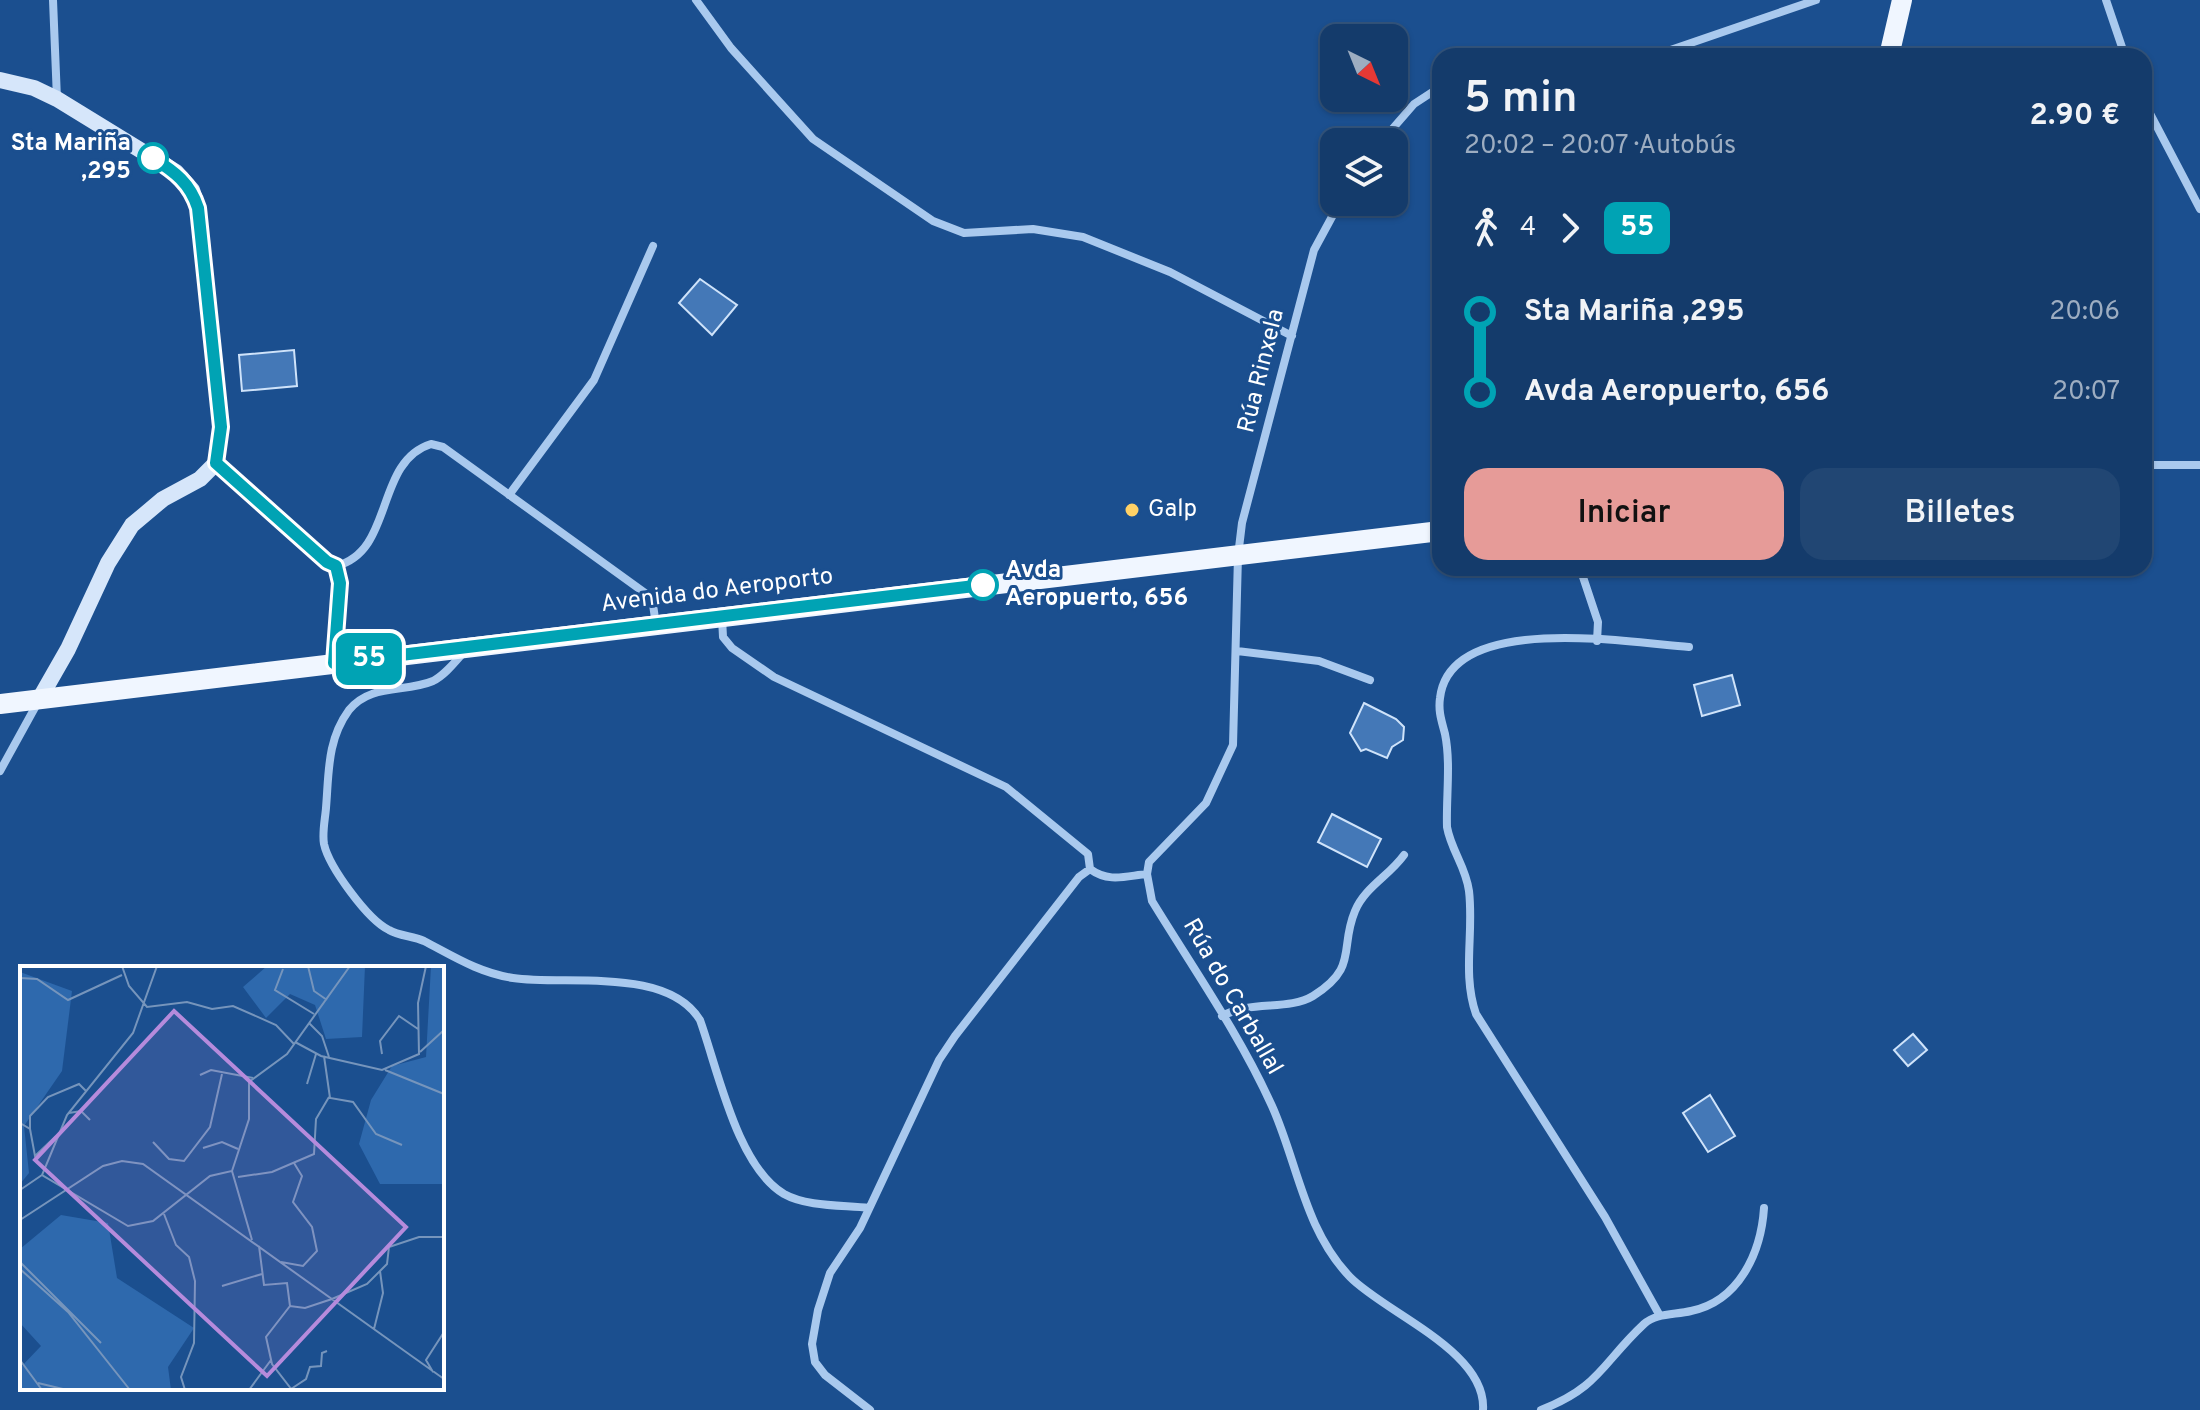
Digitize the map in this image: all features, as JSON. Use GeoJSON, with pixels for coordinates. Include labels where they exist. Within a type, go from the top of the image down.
{"type":"FeatureCollection","features":[{"type":"Feature","properties":{"kind":"main road"},"geometry":{"type":"LineString","coordinates":[[1891,48],[1902,0]]}},
{"type":"Feature","properties":{"kind":"main road"},"geometry":{"type":"LineString","coordinates":[[0,80],[34,88],[57,99],[176,172],[192,190],[198,208],[221,427],[216,463],[200,479],[163,499],[132,525],[108,563],[68,649],[40,698]]}},
{"type":"Feature","properties":{"kind":"main road","name":"Avenida do Aeroporto"},"geometry":{"type":"LineString","coordinates":[[0,704],[1432,532]]}},
{"type":"Feature","properties":{"kind":"street"},"geometry":{"type":"LineString","coordinates":[[53,0],[57,99]]}},
{"type":"Feature","properties":{"kind":"street"},"geometry":{"type":"LineString","coordinates":[[696,0],[731,48],[813,139],[933,221],[964,233],[1033,229],[1083,237],[1181,277],[1292,336]]}},
{"type":"Feature","properties":{"kind":"street"},"geometry":{"type":"LineString","coordinates":[[1676,48],[1816,0]]}},
{"type":"Feature","properties":{"kind":"street"},"geometry":{"type":"LineString","coordinates":[[2106,0],[2122,48]]}},
{"type":"Feature","properties":{"kind":"street"},"geometry":{"type":"LineString","coordinates":[[1393,128],[1414,104],[1432,92]]}},
{"type":"Feature","properties":{"kind":"street"},"geometry":{"type":"LineString","coordinates":[[2152,117],[2200,209]]}},
{"type":"Feature","properties":{"kind":"street","name":"Rúa Rinxela"},"geometry":{"type":"LineString","coordinates":[[1238,556],[1242,523],[1314,250],[1332,216]]}},
{"type":"Feature","properties":{"kind":"street"},"geometry":{"type":"LineString","coordinates":[[509,495],[594,380],[653,246]]}},
{"type":"Feature","properties":{"kind":"street"},"geometry":{"type":"LineString","coordinates":[[216,463],[327,562],[336,566],[358,557],[366,547],[400,469],[422,447],[431,444],[443,447],[652,598],[656,625]]}},
{"type":"Feature","properties":{"kind":"street"},"geometry":{"type":"LineString","coordinates":[[2152,465],[2200,465]]}},
{"type":"Feature","properties":{"kind":"street"},"geometry":{"type":"LineString","coordinates":[[1090,869],[1114,880],[1147,874],[1149,862],[1159,849],[1206,803],[1233,745],[1238,556]]}},
{"type":"Feature","properties":{"kind":"street"},"geometry":{"type":"LineString","coordinates":[[334,663],[340,583],[336,566]]}},
{"type":"Feature","properties":{"kind":"street"},"geometry":{"type":"LineString","coordinates":[[1583,576],[1598,622],[1597,641]]}},
{"type":"Feature","properties":{"kind":"street"},"geometry":{"type":"LineString","coordinates":[[722,617],[723,637],[732,648],[774,677],[1006,787],[1088,854],[1090,869]]}},
{"type":"Feature","properties":{"kind":"street"},"geometry":{"type":"LineString","coordinates":[[1660,1316],[1605,1217],[1476,1014],[1468,991],[1467,875],[1449,842],[1447,827],[1445,735],[1440,720],[1440,696],[1446,678],[1459,662],[1488,648],[1529,637],[1689,647]]}},
{"type":"Feature","properties":{"kind":"street"},"geometry":{"type":"LineString","coordinates":[[469,647],[432,681],[368,694],[352,706],[339,724],[331,743],[323,841],[335,871],[389,931],[422,940],[478,970],[559,984],[611,981],[646,987],[692,1006],[700,1020],[745,1151],[767,1179],[784,1194],[800,1199],[869,1208]]}},
{"type":"Feature","properties":{"kind":"street"},"geometry":{"type":"LineString","coordinates":[[1237,651],[1319,661],[1370,680]]}},
{"type":"Feature","properties":{"kind":"street"},"geometry":{"type":"LineString","coordinates":[[0,771],[40,698]]}},
{"type":"Feature","properties":{"kind":"street"},"geometry":{"type":"LineString","coordinates":[[1222,1016],[1253,1004],[1312,997],[1339,974],[1345,964],[1354,912],[1369,888],[1392,872],[1404,855]]}},
{"type":"Feature","properties":{"kind":"street"},"geometry":{"type":"LineString","coordinates":[[870,1410],[825,1375],[815,1362],[812,1344],[830,1273],[869,1208],[939,1060],[1079,877],[1090,869]]}},
{"type":"Feature","properties":{"kind":"street","name":"Rúa do Carballal"},"geometry":{"type":"LineString","coordinates":[[1147,874],[1152,901],[1222,1016],[1274,1110],[1309,1217],[1350,1277],[1457,1356],[1475,1379],[1483,1410]]}},
{"type":"Feature","properties":{"kind":"street"},"geometry":{"type":"LineString","coordinates":[[1541,1410],[1589,1386],[1646,1322],[1660,1316],[1694,1311],[1734,1287],[1752,1265],[1764,1208]]}},
{"type":"Feature","properties":{"kind":"building"},"geometry":{"type":"Polygon","coordinates":[[[700,279],[737,305],[712,335],[679,303],[700,279]]]}},
{"type":"Feature","properties":{"kind":"building"},"geometry":{"type":"Polygon","coordinates":[[[294,350],[297,386],[242,391],[239,355],[294,350]]]}},
{"type":"Feature","properties":{"kind":"building"},"geometry":{"type":"Polygon","coordinates":[[[1732,675],[1740,705],[1702,716],[1694,685],[1732,675]]]}},
{"type":"Feature","properties":{"kind":"building"},"geometry":{"type":"Polygon","coordinates":[[[1364,703],[1396,719],[1404,727],[1403,740],[1392,747],[1387,758],[1366,749],[1361,751],[1350,733],[1364,703]]]}},
{"type":"Feature","properties":{"kind":"building"},"geometry":{"type":"Polygon","coordinates":[[[1332,814],[1381,839],[1367,867],[1318,842],[1332,814]]]}},
{"type":"Feature","properties":{"kind":"building"},"geometry":{"type":"Polygon","coordinates":[[[1913,1034],[1927,1050],[1908,1066],[1894,1050],[1913,1034]]]}},
{"type":"Feature","properties":{"kind":"building"},"geometry":{"type":"Polygon","coordinates":[[[1710,1095],[1735,1136],[1708,1152],[1683,1113],[1710,1095]]]}},
{"type":"Feature","properties":{"kind":"bus line","name":"55"},"geometry":{"type":"LineString","coordinates":[[153,158],[176,172],[192,190],[198,208],[221,427],[216,463],[327,562],[336,566],[340,583],[334,663],[983,585]]}},
{"type":"Feature","properties":{"kind":"place","name":"Sta Mariña ,295"},"geometry":{"type":"Point","coordinates":[153,158]}},
{"type":"Feature","properties":{"kind":"place","name":"Galp"},"geometry":{"type":"Point","coordinates":[1132,510]}},
{"type":"Feature","properties":{"kind":"place","name":"Avda Aeropuerto, 656"},"geometry":{"type":"Point","coordinates":[983,585]}}]}
